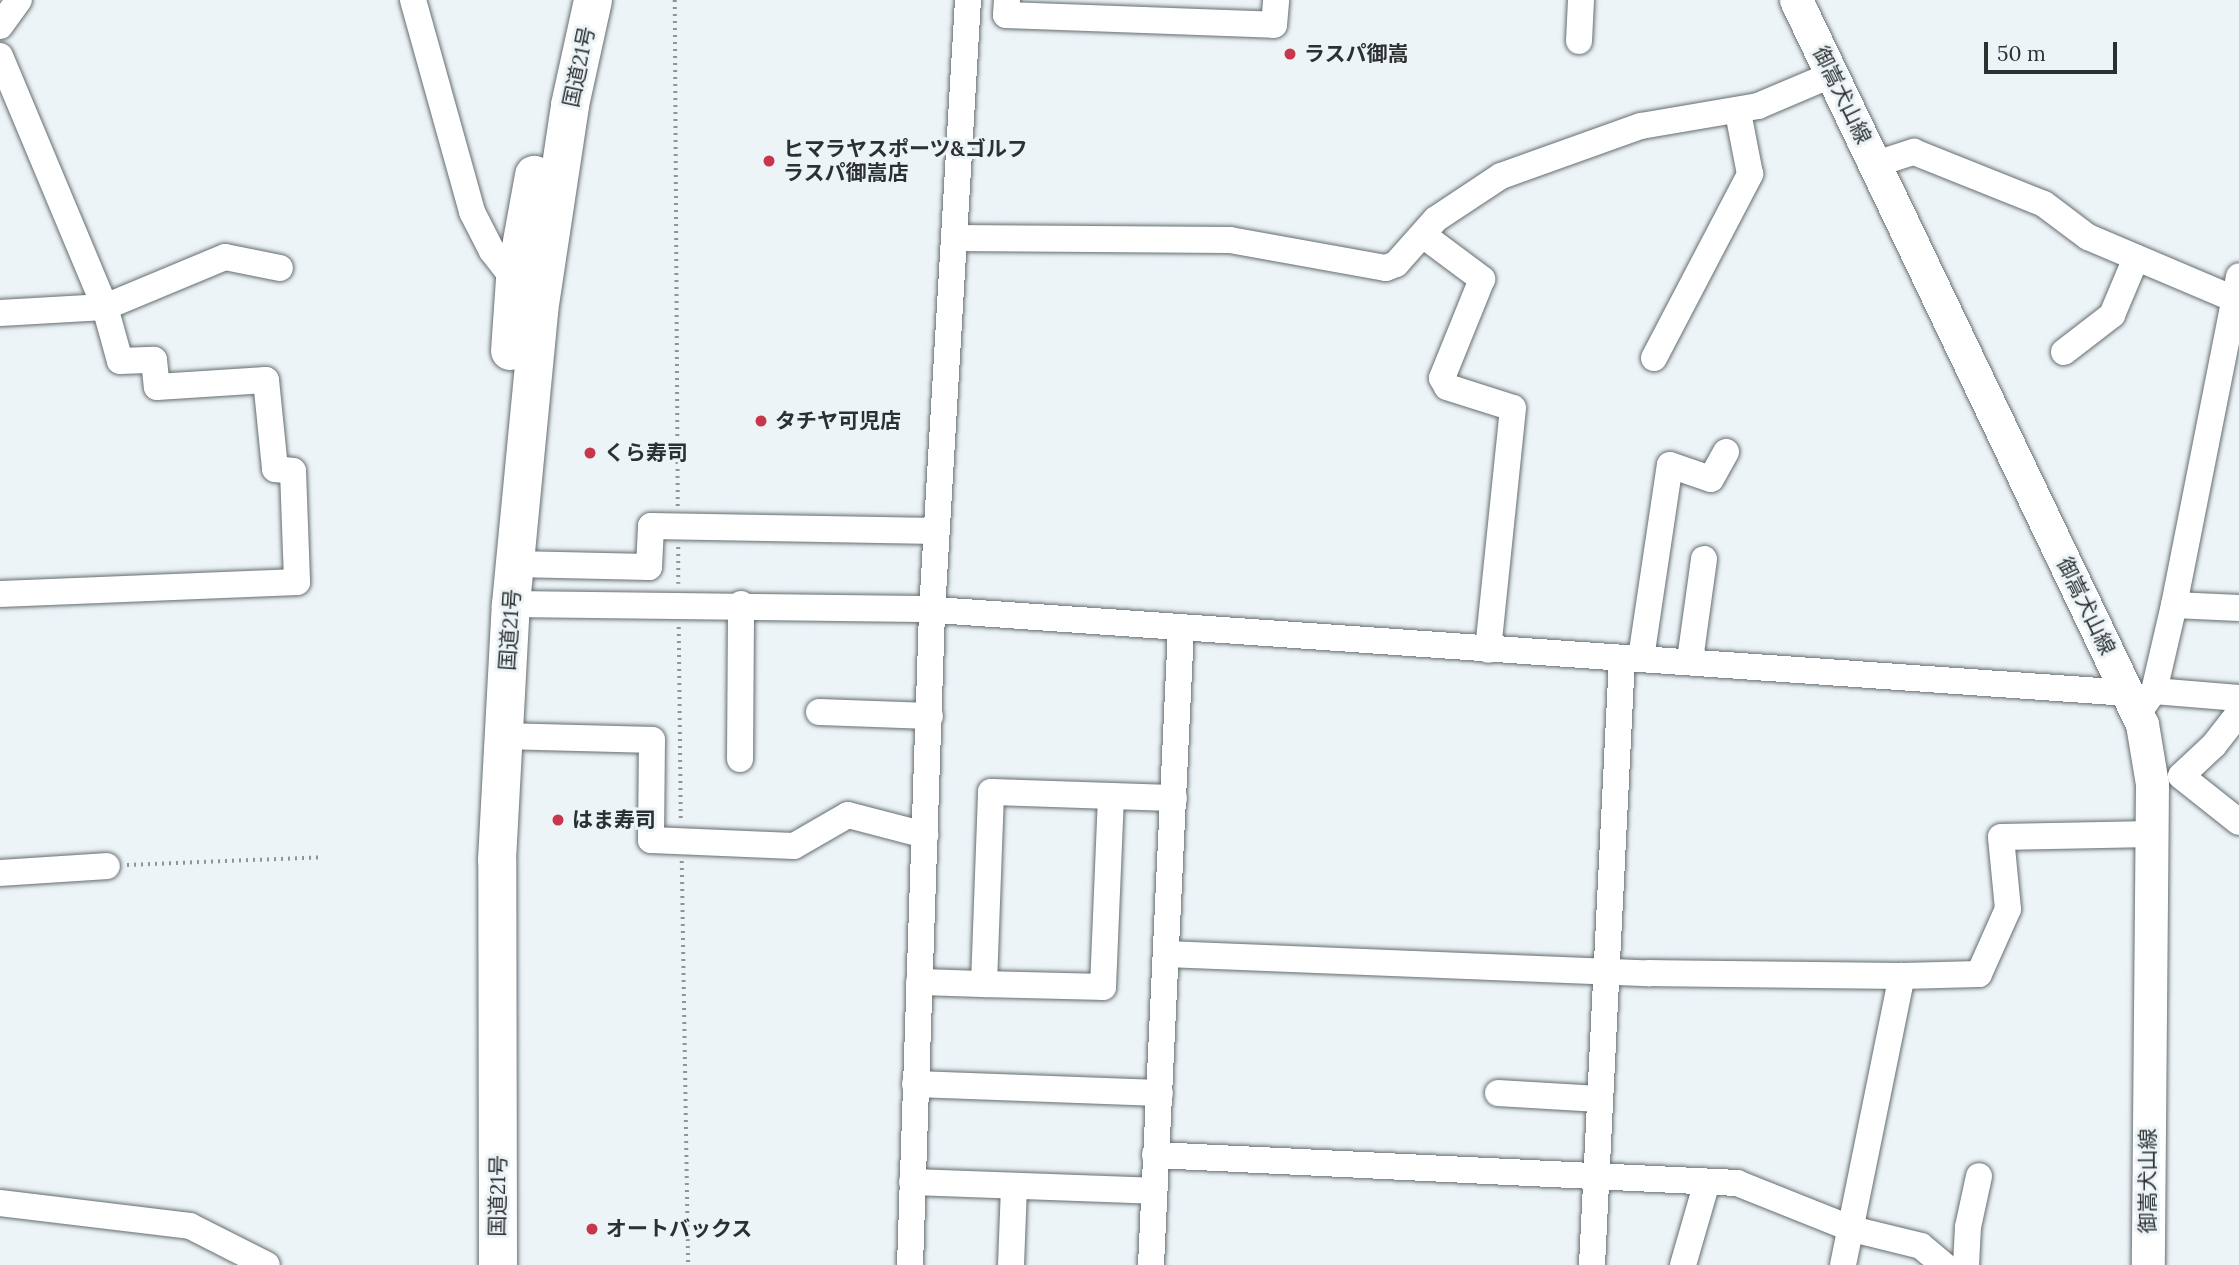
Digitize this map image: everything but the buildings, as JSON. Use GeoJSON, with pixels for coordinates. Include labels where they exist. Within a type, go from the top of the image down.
{"type":"FeatureCollection","features":[{"type":"Feature","properties":{"kind":"highway","name":"国道21号"},"geometry":{"type":"LineString","coordinates":[[472,1265],[477,859],[515,280],[568,0]]}},
{"type":"Feature","properties":{"kind":"highway","name":"国道21号"},"geometry":{"type":"LineString","coordinates":[[498,1265],[497,860],[514,564],[539,311],[570,105],[593,0]]}},
{"type":"Feature","properties":{"kind":"main road","name":"御嵩犬山線"},"geometry":{"type":"LineString","coordinates":[[1796,0],[2140,699],[2152,792],[2148,1265]]}},
{"type":"Feature","properties":{"kind":"street"},"geometry":{"type":"LineString","coordinates":[[0,26],[19,0]]}},
{"type":"Feature","properties":{"kind":"street"},"geometry":{"type":"LineString","coordinates":[[413,0],[472,212],[492,251],[515,280]]}},
{"type":"Feature","properties":{"kind":"street"},"geometry":{"type":"LineString","coordinates":[[910,1265],[932,611],[968,7],[1148,10],[1274,24],[1276,0]]}},
{"type":"Feature","properties":{"kind":"street"},"geometry":{"type":"LineString","coordinates":[[1579,41],[1581,0]]}},
{"type":"Feature","properties":{"kind":"street"},"geometry":{"type":"LineString","coordinates":[[0,55],[105,307],[120,361],[154,360],[157,387],[266,380],[275,468],[293,471],[297,582],[0,594]]}},
{"type":"Feature","properties":{"kind":"street"},"geometry":{"type":"LineString","coordinates":[[954,238],[1230,240],[1386,268],[1474,191],[1561,152],[1640,126],[1738,112],[1831,75]]}},
{"type":"Feature","properties":{"kind":"street"},"geometry":{"type":"LineString","coordinates":[[1654,358],[1750,174],[1738,112]]}},
{"type":"Feature","properties":{"kind":"street"},"geometry":{"type":"LineString","coordinates":[[1877,163],[1914,152],[2044,204],[2088,237],[2136,258],[2236,287],[2174,605],[2140,699]]}},
{"type":"Feature","properties":{"kind":"street"},"geometry":{"type":"LineString","coordinates":[[1423,235],[1482,279],[1442,378],[1447,387],[1513,408],[1488,650]]}},
{"type":"Feature","properties":{"kind":"street"},"geometry":{"type":"LineString","coordinates":[[2064,352],[2112,315],[2136,258]]}},
{"type":"Feature","properties":{"kind":"street"},"geometry":{"type":"LineString","coordinates":[[0,313],[105,307],[219,259],[279,268]]}},
{"type":"Feature","properties":{"kind":"street"},"geometry":{"type":"LineString","coordinates":[[1592,1265],[1605,971],[1632,658],[1671,465],[1712,479],[1726,452]]}},
{"type":"Feature","properties":{"kind":"street"},"geometry":{"type":"LineString","coordinates":[[514,564],[649,567],[650,526],[937,531]]}},
{"type":"Feature","properties":{"kind":"street"},"geometry":{"type":"LineString","coordinates":[[1690,660],[1704,559]]}},
{"type":"Feature","properties":{"kind":"street"},"geometry":{"type":"LineString","coordinates":[[511,604],[741,604],[932,611],[1488,650],[1690,660],[1804,674],[2140,699],[2239,698]]}},
{"type":"Feature","properties":{"kind":"street"},"geometry":{"type":"LineString","coordinates":[[740,760],[741,604]]}},
{"type":"Feature","properties":{"kind":"street"},"geometry":{"type":"LineString","coordinates":[[2174,605],[2239,608]]}},
{"type":"Feature","properties":{"kind":"street"},"geometry":{"type":"LineString","coordinates":[[1151,1265],[1181,629]]}},
{"type":"Feature","properties":{"kind":"street"},"geometry":{"type":"LineString","coordinates":[[819,712],[930,716]]}},
{"type":"Feature","properties":{"kind":"street"},"geometry":{"type":"LineString","coordinates":[[2152,792],[2181,776],[2214,745],[2239,713]]}},
{"type":"Feature","properties":{"kind":"street"},"geometry":{"type":"LineString","coordinates":[[504,736],[652,740],[651,840],[794,846],[848,815],[925,835]]}},
{"type":"Feature","properties":{"kind":"street"},"geometry":{"type":"LineString","coordinates":[[2181,776],[2239,822]]}},
{"type":"Feature","properties":{"kind":"street"},"geometry":{"type":"LineString","coordinates":[[984,984],[991,792],[1174,798]]}},
{"type":"Feature","properties":{"kind":"street"},"geometry":{"type":"LineString","coordinates":[[919,982],[1103,987],[1111,796]]}},
{"type":"Feature","properties":{"kind":"street"},"geometry":{"type":"LineString","coordinates":[[1166,954],[1605,971],[1902,976],[1979,974],[2008,909],[2001,837],[2152,834]]}},
{"type":"Feature","properties":{"kind":"street"},"geometry":{"type":"LineString","coordinates":[[0,873],[107,866]]}},
{"type":"Feature","properties":{"kind":"street"},"geometry":{"type":"LineString","coordinates":[[1843,1265],[1902,976]]}},
{"type":"Feature","properties":{"kind":"street"},"geometry":{"type":"LineString","coordinates":[[915,1084],[1160,1093]]}},
{"type":"Feature","properties":{"kind":"street"},"geometry":{"type":"LineString","coordinates":[[1498,1093],[1599,1099]]}},
{"type":"Feature","properties":{"kind":"street"},"geometry":{"type":"LineString","coordinates":[[1155,1155],[1737,1184],[1852,1229],[1921,1246],[1944,1265]]}},
{"type":"Feature","properties":{"kind":"street"},"geometry":{"type":"LineString","coordinates":[[1966,1265],[1968,1227],[1979,1176]]}},
{"type":"Feature","properties":{"kind":"street"},"geometry":{"type":"LineString","coordinates":[[912,1182],[1154,1191]]}},
{"type":"Feature","properties":{"kind":"street"},"geometry":{"type":"LineString","coordinates":[[1683,1265],[1707,1182]]}},
{"type":"Feature","properties":{"kind":"street"},"geometry":{"type":"LineString","coordinates":[[1011,1265],[1014,1186]]}},
{"type":"Feature","properties":{"kind":"street"},"geometry":{"type":"LineString","coordinates":[[0,1203],[190,1226],[267,1265]]}},
{"type":"Feature","properties":{"kind":"path"},"geometry":{"type":"LineString","coordinates":[[675,0],[678,603],[688,1265]]}},
{"type":"Feature","properties":{"kind":"path"},"geometry":{"type":"LineString","coordinates":[[107,866],[323,857]]}},
{"type":"Feature","properties":{"kind":"place","name":"ラスパ御嵩"},"geometry":{"type":"Point","coordinates":[1290,54]}},
{"type":"Feature","properties":{"kind":"place","name":"ヒマラヤスポーツ&ゴルフ ラスパ御嵩店"},"geometry":{"type":"Point","coordinates":[769,161]}},
{"type":"Feature","properties":{"kind":"place","name":"タチヤ可児店"},"geometry":{"type":"Point","coordinates":[761,421]}},
{"type":"Feature","properties":{"kind":"place","name":"くら寿司"},"geometry":{"type":"Point","coordinates":[590,453]}},
{"type":"Feature","properties":{"kind":"place","name":"はま寿司"},"geometry":{"type":"Point","coordinates":[558,820]}},
{"type":"Feature","properties":{"kind":"place","name":"オートバックス"},"geometry":{"type":"Point","coordinates":[592,1229]}}]}
